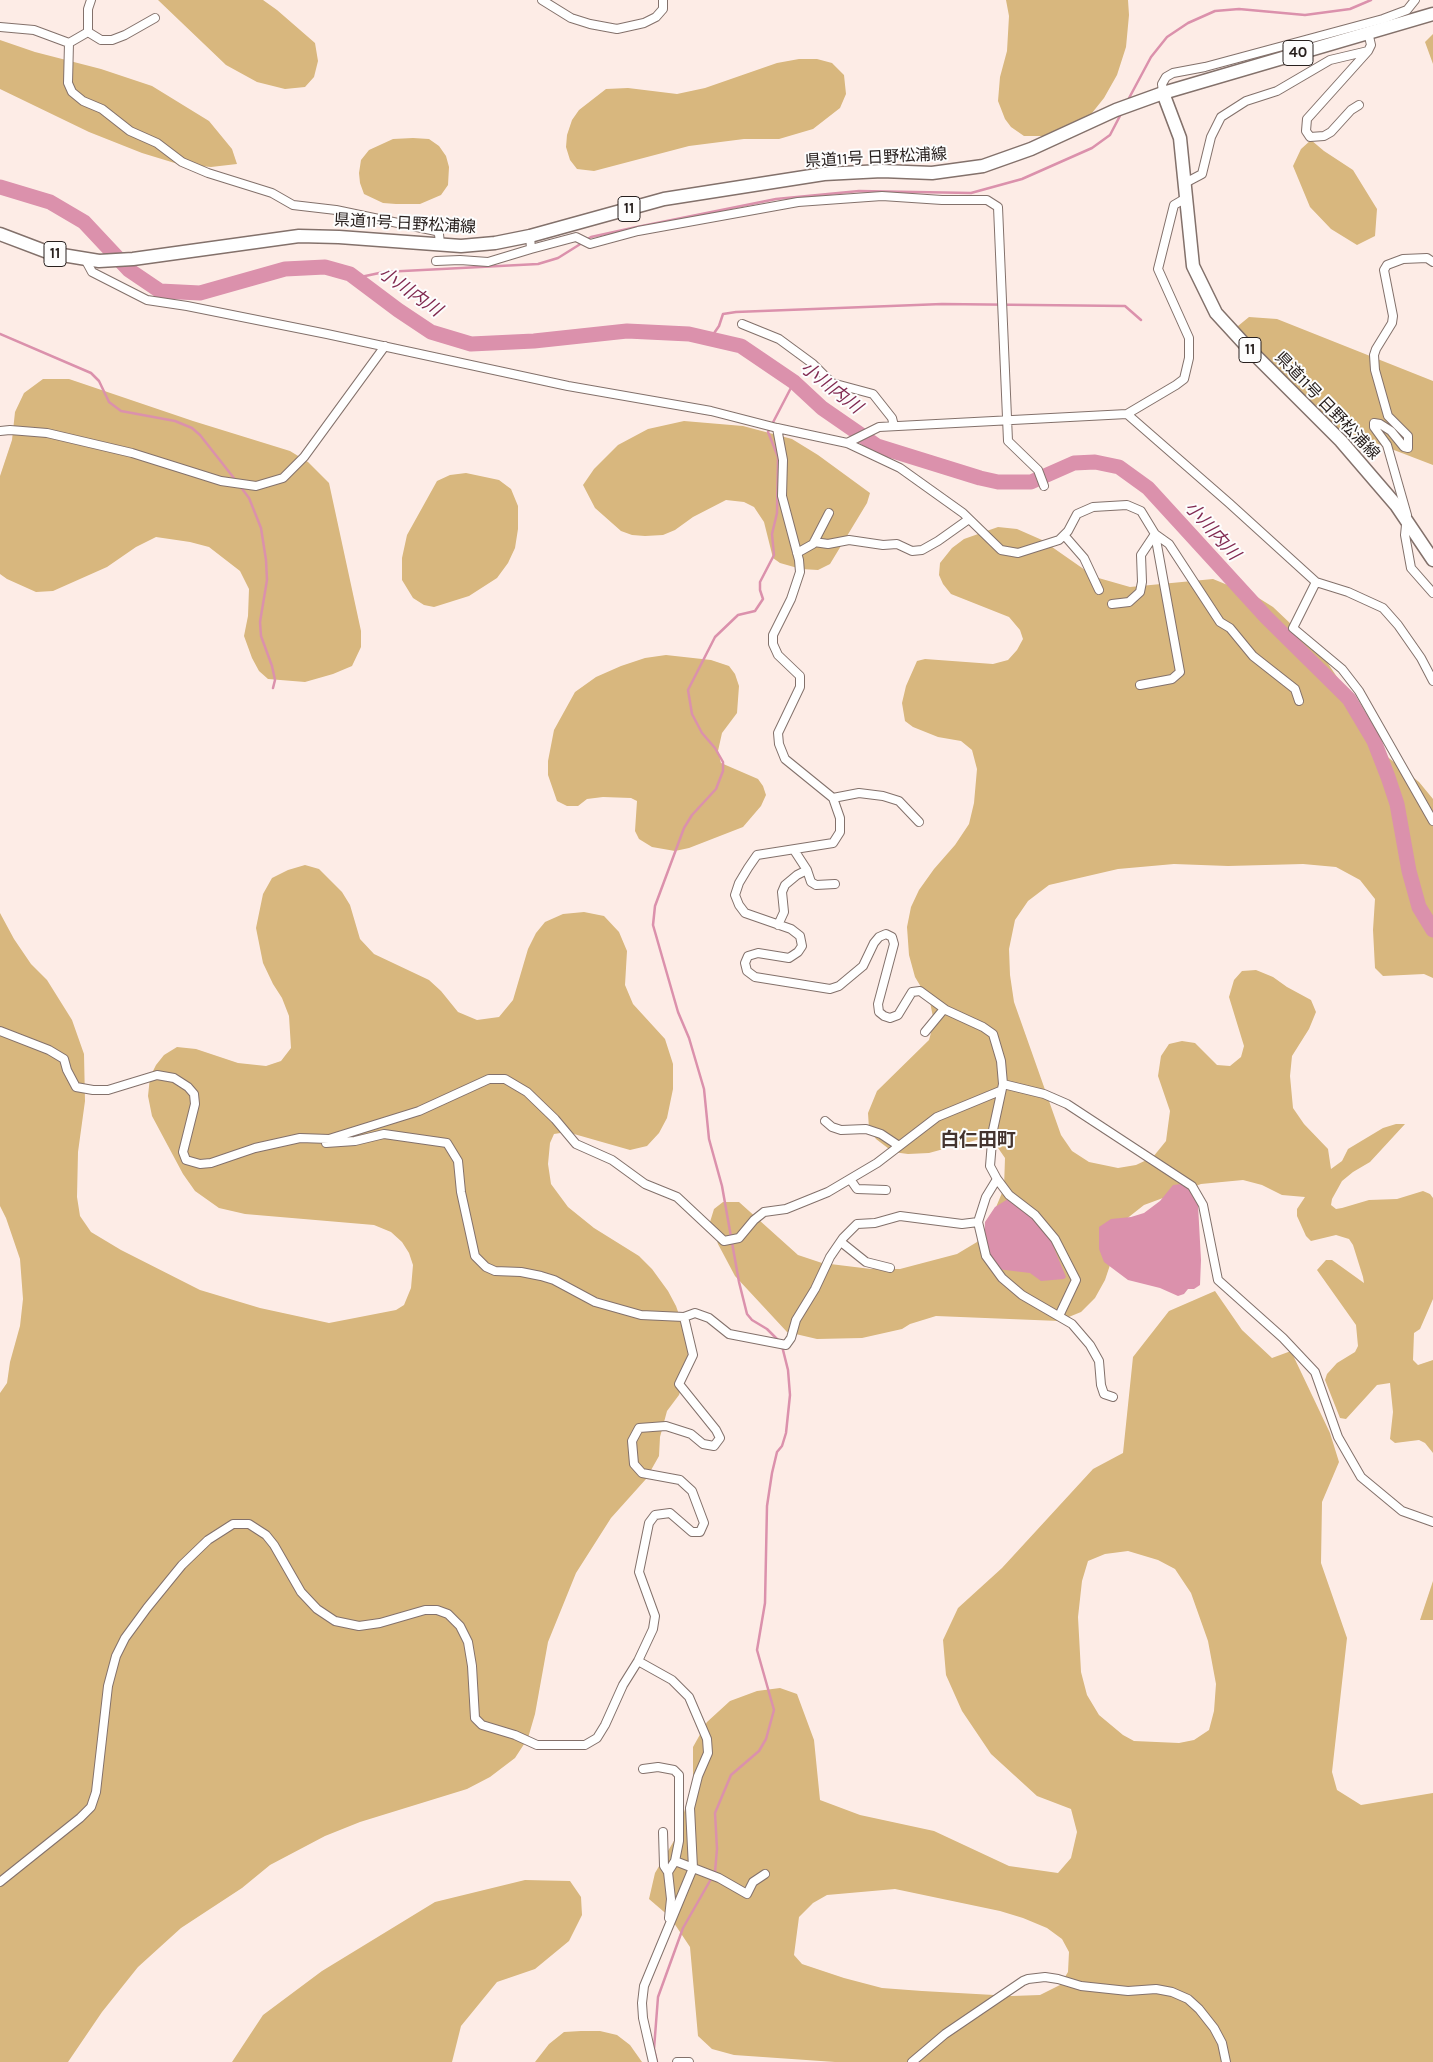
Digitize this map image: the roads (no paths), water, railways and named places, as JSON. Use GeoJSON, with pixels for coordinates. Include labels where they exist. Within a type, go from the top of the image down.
{"type":"FeatureCollection","features":[{"type":"Feature","properties":{"kind":"main road","name":"40"},"geometry":{"type":"LineString","coordinates":[[1164,93],[1433,14]]}},
{"type":"Feature","properties":{"kind":"main road","name":"県道11号 日野松浦線"},"geometry":{"type":"LineString","coordinates":[[0,234],[50,253],[85,259],[114,261],[299,236],[339,236],[462,246],[495,243],[530,236],[664,199],[824,174],[882,171],[932,173],[983,166],[1031,149],[1116,110],[1164,93],[1180,138],[1193,266],[1216,313],[1248,349],[1341,441],[1396,505],[1433,560]]}},
{"type":"Feature","properties":{"kind":"street"},"geometry":{"type":"LineString","coordinates":[[88,32],[88,9],[91,0]]}},
{"type":"Feature","properties":{"kind":"street"},"geometry":{"type":"LineString","coordinates":[[542,0],[571,18],[617,29],[644,23],[656,17],[663,8],[663,0]]}},
{"type":"Feature","properties":{"kind":"street"},"geometry":{"type":"LineString","coordinates":[[1164,93],[1162,84],[1166,77],[1173,73],[1205,67],[1383,19],[1407,10],[1415,0]]}},
{"type":"Feature","properties":{"kind":"street"},"geometry":{"type":"LineString","coordinates":[[88,32],[101,40],[112,40],[155,18]]}},
{"type":"Feature","properties":{"kind":"street"},"geometry":{"type":"LineString","coordinates":[[0,27],[34,30],[69,43]]}},
{"type":"Feature","properties":{"kind":"street"},"geometry":{"type":"LineString","coordinates":[[69,43],[88,32]]}},
{"type":"Feature","properties":{"kind":"street"},"geometry":{"type":"LineString","coordinates":[[1359,105],[1351,110],[1331,132],[1324,136],[1310,137],[1306,131],[1307,119],[1368,51],[1371,45],[1368,32]]}},
{"type":"Feature","properties":{"kind":"street"},"geometry":{"type":"LineString","coordinates":[[69,43],[68,83],[72,92],[130,130],[157,143],[182,162],[208,173],[272,192],[292,205],[336,210],[436,231],[439,234],[440,244]]}},
{"type":"Feature","properties":{"kind":"street"},"geometry":{"type":"LineString","coordinates":[[1185,183],[1202,174],[1211,137],[1221,117],[1246,101],[1277,91],[1330,60],[1368,51]]}},
{"type":"Feature","properties":{"kind":"street"},"geometry":{"type":"LineString","coordinates":[[436,261],[488,262],[576,237],[590,244],[638,231],[798,202],[882,196],[942,200],[987,200],[998,207],[1008,441],[1038,470],[1044,486]]}},
{"type":"Feature","properties":{"kind":"street"},"geometry":{"type":"LineString","coordinates":[[847,442],[879,427],[1006,422],[1127,414],[1184,379],[1190,358],[1189,338],[1158,269],[1173,217],[1174,205],[1186,198]]}},
{"type":"Feature","properties":{"kind":"street"},"geometry":{"type":"LineString","coordinates":[[530,236],[531,249]]}},
{"type":"Feature","properties":{"kind":"street"},"geometry":{"type":"LineString","coordinates":[[1433,262],[1427,258],[1418,257],[1402,259],[1387,265],[1384,270],[1393,316],[1392,323],[1374,355],[1375,370],[1388,416],[1408,436],[1408,448],[1404,447],[1391,431],[1380,424],[1374,423],[1374,427],[1387,445],[1407,515],[1405,535],[1411,568],[1433,593]]}},
{"type":"Feature","properties":{"kind":"street"},"geometry":{"type":"LineString","coordinates":[[85,259],[92,272],[147,300],[187,306],[385,346],[568,386],[711,411],[776,428],[847,442],[900,468],[969,519],[1001,550],[1018,553],[1059,540],[1078,514],[1093,507],[1127,505],[1141,511],[1155,534],[1180,672],[1172,679],[1140,685]]}},
{"type":"Feature","properties":{"kind":"street"},"geometry":{"type":"LineString","coordinates":[[742,324],[779,339],[813,364],[832,383],[873,394],[892,418],[894,426]]}},
{"type":"Feature","properties":{"kind":"street"},"geometry":{"type":"LineString","coordinates":[[0,432],[10,430],[48,434],[132,453],[220,481],[256,486],[283,478],[304,457],[385,346]]}},
{"type":"Feature","properties":{"kind":"street"},"geometry":{"type":"LineString","coordinates":[[1127,414],[1316,582],[1348,592],[1383,608],[1398,625],[1421,658],[1433,680]]}},
{"type":"Feature","properties":{"kind":"street"},"geometry":{"type":"LineString","coordinates":[[776,428],[783,460],[782,496],[798,553],[800,572],[796,588],[773,635],[773,644],[778,654],[800,676],[800,687],[778,732],[779,744],[785,759],[833,798],[840,818],[840,832],[833,843],[757,856],[739,883],[735,895],[739,905],[745,913],[791,929],[800,936],[802,946],[798,952],[789,958],[758,954],[748,956],[745,963],[747,971],[755,977],[830,989],[840,986],[863,966],[874,943],[879,937],[886,934],[892,937],[894,944],[878,1004],[879,1012],[890,1018],[898,1015],[912,992],[920,991],[944,1009],[993,1034],[1001,1061],[1002,1087],[990,1152],[990,1166],[996,1179],[1009,1195],[1035,1215],[1055,1239],[1076,1280],[1059,1316]]}},
{"type":"Feature","properties":{"kind":"street"},"geometry":{"type":"LineString","coordinates":[[798,553],[814,542],[829,513]]}},
{"type":"Feature","properties":{"kind":"street"},"geometry":{"type":"LineString","coordinates":[[814,542],[828,544],[849,540],[883,546],[897,544],[912,551],[922,550],[969,519]]}},
{"type":"Feature","properties":{"kind":"street"},"geometry":{"type":"LineString","coordinates":[[1064,534],[1084,558],[1100,590]]}},
{"type":"Feature","properties":{"kind":"street"},"geometry":{"type":"LineString","coordinates":[[1112,604],[1129,602],[1140,592],[1142,582],[1141,555],[1155,534]]}},
{"type":"Feature","properties":{"kind":"street"},"geometry":{"type":"LineString","coordinates":[[1155,534],[1169,544],[1220,622],[1230,628],[1253,656],[1295,689],[1299,701]]}},
{"type":"Feature","properties":{"kind":"street"},"geometry":{"type":"LineString","coordinates":[[1316,582],[1292,628],[1342,669],[1359,691],[1433,821]]}},
{"type":"Feature","properties":{"kind":"street"},"geometry":{"type":"LineString","coordinates":[[833,798],[859,793],[883,796],[900,801],[918,822]]}},
{"type":"Feature","properties":{"kind":"street"},"geometry":{"type":"LineString","coordinates":[[794,850],[807,870],[811,882],[816,885],[835,884]]}},
{"type":"Feature","properties":{"kind":"street"},"geometry":{"type":"LineString","coordinates":[[778,925],[784,912],[782,892],[785,885],[797,875],[807,870]]}},
{"type":"Feature","properties":{"kind":"street"},"geometry":{"type":"LineString","coordinates":[[924,1032],[944,1009]]}},
{"type":"Feature","properties":{"kind":"street"},"geometry":{"type":"LineString","coordinates":[[0,1032],[49,1050],[64,1059],[66,1070],[76,1087],[108,1090],[157,1075],[174,1078],[188,1086],[194,1094],[195,1104],[183,1152],[186,1160],[200,1164],[211,1163],[256,1148],[300,1138],[329,1139],[420,1111],[489,1079],[505,1079],[527,1092],[555,1119],[576,1144],[612,1160],[645,1184],[677,1197],[724,1242],[739,1238],[754,1220],[764,1212],[786,1209],[828,1192],[850,1180],[877,1163],[937,1117],[1002,1087],[1044,1094],[1066,1104],[1192,1186],[1203,1205],[1218,1280],[1283,1338],[1315,1372],[1338,1437],[1361,1477],[1402,1511],[1433,1522]]}},
{"type":"Feature","properties":{"kind":"street"},"geometry":{"type":"LineString","coordinates":[[825,1121],[832,1127],[842,1130],[860,1129],[874,1132],[899,1146]]}},
{"type":"Feature","properties":{"kind":"street"},"geometry":{"type":"LineString","coordinates":[[300,1138],[314,1144],[355,1141],[384,1134],[447,1143],[458,1161],[460,1192],[475,1256],[486,1267],[495,1271],[521,1272],[554,1280],[596,1302],[641,1315],[684,1317],[695,1313],[709,1318],[729,1334],[786,1346],[791,1338],[796,1320],[841,1242],[857,1224],[875,1223],[900,1216],[962,1224],[978,1222]]}},
{"type":"Feature","properties":{"kind":"street"},"geometry":{"type":"LineString","coordinates":[[996,1179],[986,1198],[978,1222],[986,1256],[1002,1278],[1022,1295],[1072,1324],[1090,1345],[1099,1361],[1100,1385],[1104,1394],[1113,1397]]}},
{"type":"Feature","properties":{"kind":"street"},"geometry":{"type":"LineString","coordinates":[[850,1180],[857,1189],[886,1190]]}},
{"type":"Feature","properties":{"kind":"street"},"geometry":{"type":"LineString","coordinates":[[841,1242],[866,1262],[890,1268]]}},
{"type":"Feature","properties":{"kind":"street"},"geometry":{"type":"LineString","coordinates":[[0,1882],[91,1807],[96,1792],[108,1686],[116,1656],[125,1638],[146,1608],[182,1565],[208,1540],[233,1524],[250,1524],[266,1535],[274,1545],[301,1592],[317,1609],[335,1621],[359,1626],[380,1623],[425,1610],[437,1610],[448,1614],[460,1626],[468,1642],[472,1666],[475,1718],[482,1725],[515,1735],[537,1745],[585,1745],[597,1738],[653,1629],[655,1616],[639,1572],[649,1523],[655,1514],[670,1513],[692,1532],[700,1532],[704,1523],[692,1492],[680,1480],[642,1473],[634,1464],[632,1441],[639,1428],[666,1426],[691,1434],[703,1444],[714,1446],[720,1438],[716,1430],[679,1384],[693,1355],[684,1317]]}},
{"type":"Feature","properties":{"kind":"street"},"geometry":{"type":"LineString","coordinates":[[638,1661],[672,1680],[689,1697],[707,1739],[708,1753],[698,1776],[690,1808],[693,1868],[644,1986],[643,2018],[653,2062]]}},
{"type":"Feature","properties":{"kind":"street"},"geometry":{"type":"LineString","coordinates":[[643,1769],[658,1767],[674,1770],[679,1775],[679,1841],[675,1861],[668,1872]]}},
{"type":"Feature","properties":{"kind":"street"},"geometry":{"type":"LineString","coordinates":[[663,1832],[664,1866],[668,1872],[671,1899],[667,1930]]}},
{"type":"Feature","properties":{"kind":"street"},"geometry":{"type":"LineString","coordinates":[[675,1861],[719,1878],[747,1894],[753,1882],[765,1874]]}},
{"type":"Feature","properties":{"kind":"street"},"geometry":{"type":"LineString","coordinates":[[912,2062],[945,2034],[1023,1981],[1045,1977],[1082,1986],[1128,1991],[1156,1989],[1172,1992],[1188,1999],[1199,2009],[1214,2028],[1222,2043],[1226,2062]]}},
{"type":"Feature","properties":{"kind":"street"},"geometry":{"type":"LineString","coordinates":[[677,2062],[689,2062]]}},
{"type":"Feature","properties":{"kind":"waterway"},"geometry":{"type":"LineString","coordinates":[[1128,100],[1151,57],[1167,37],[1188,23],[1215,11],[1239,9],[1305,15],[1350,9],[1371,0]]}},
{"type":"Feature","properties":{"kind":"waterway"},"geometry":{"type":"LineString","coordinates":[[586,240],[591,237],[632,228],[776,199],[859,191],[971,193],[1022,179],[1092,148],[1110,135],[1122,112]]}},
{"type":"Feature","properties":{"kind":"waterway","name":"小川内川"},"geometry":{"type":"LineString","coordinates":[[0,187],[50,202],[84,222],[129,270],[160,291],[200,293],[285,269],[325,267],[350,274],[431,332],[471,344],[534,341],[627,331],[689,334],[741,346],[794,382],[822,408],[877,446],[980,478],[998,482],[1031,482],[1074,463],[1095,462],[1119,467],[1148,488],[1266,617],[1349,699],[1374,741],[1388,777],[1397,804],[1409,871],[1419,907],[1433,930]]}},
{"type":"Feature","properties":{"kind":"waterway"},"geometry":{"type":"LineString","coordinates":[[356,278],[384,272],[538,264],[558,258],[582,243]]}},
{"type":"Feature","properties":{"kind":"waterway"},"geometry":{"type":"LineString","coordinates":[[710,339],[719,326],[723,314],[736,312],[942,304],[1125,306],[1141,320]]}},
{"type":"Feature","properties":{"kind":"waterway"},"geometry":{"type":"LineString","coordinates":[[0,334],[91,373],[99,381],[109,402],[121,411],[175,421],[192,428],[200,435],[237,482]]}},
{"type":"Feature","properties":{"kind":"waterway"},"geometry":{"type":"LineString","coordinates":[[779,1341],[747,1314],[739,1282],[722,1186],[709,1139],[704,1089],[689,1038],[678,1012],[653,925],[655,906],[684,828],[692,815],[716,789],[723,771],[723,762],[715,748],[702,733],[692,714],[688,690],[715,637],[738,615],[755,611],[763,599],[760,582],[774,555],[772,534],[777,513],[778,457],[768,432],[794,382]]}},
{"type":"Feature","properties":{"kind":"waterway"},"geometry":{"type":"LineString","coordinates":[[240,486],[249,498],[261,528],[267,580],[260,622],[261,636],[272,666],[275,680],[273,688]]}},
{"type":"Feature","properties":{"kind":"waterway"},"geometry":{"type":"LineString","coordinates":[[657,2062],[654,2049],[658,1997],[683,1928],[715,1872],[717,1849],[715,1813],[731,1775],[759,1751],[766,1739],[774,1710],[757,1650],[765,1603],[767,1506],[777,1452],[782,1446],[786,1433],[790,1395],[788,1370],[782,1346]]}},
{"type":"Feature","properties":{"kind":"district","name":"白仁田町"},"geometry":{"type":"Point","coordinates":[978,1141]}}]}
